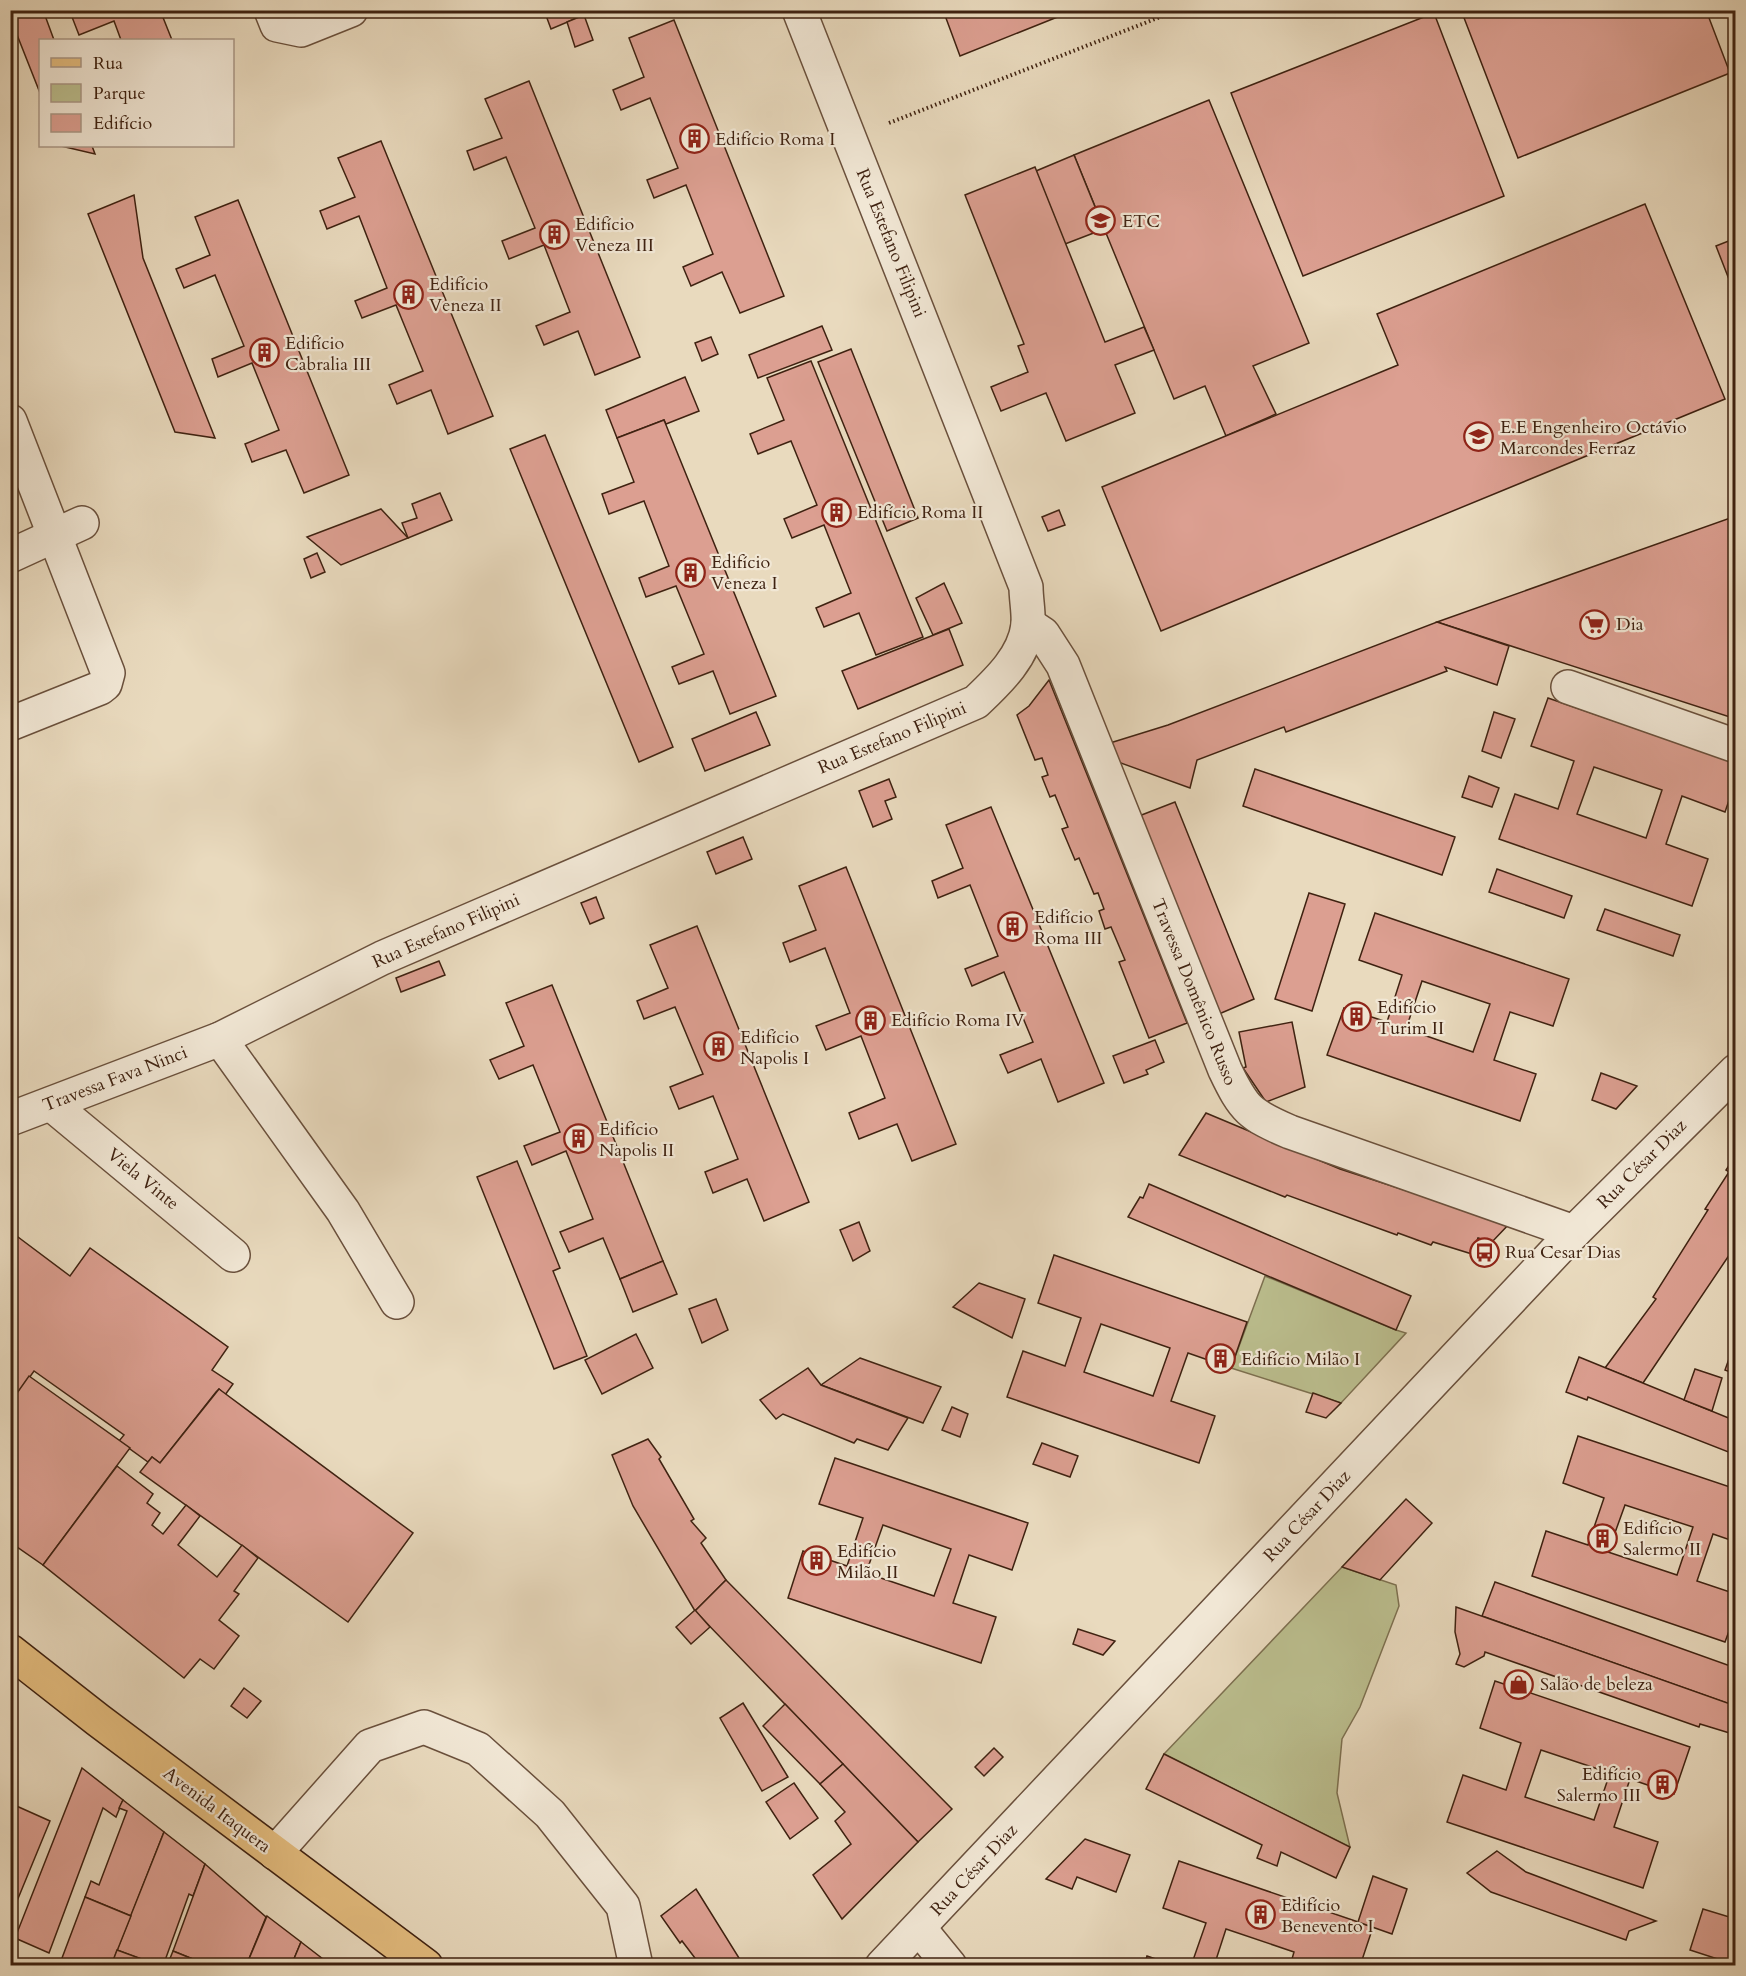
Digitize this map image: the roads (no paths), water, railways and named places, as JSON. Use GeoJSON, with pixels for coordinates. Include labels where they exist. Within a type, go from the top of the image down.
{"type":"FeatureCollection","features":[{"type":"Feature","properties":{"kind":"main road","name":"Avenida Itaquera"},"geometry":{"type":"LineString","coordinates":[[10,1651],[426,1965]]}},
{"type":"Feature","properties":{"kind":"street"},"geometry":{"type":"LineString","coordinates":[[271,10],[277,25],[302,30],[351,10]]}},
{"type":"Feature","properties":{"kind":"street","name":"Rua Estefano Filipini"},"geometry":{"type":"LineString","coordinates":[[220,1038],[382,958],[975,702],[1006,671],[1022,647],[1028,624],[1026,587],[799,10]]}},
{"type":"Feature","properties":{"kind":"street"},"geometry":{"type":"LineString","coordinates":[[10,421],[68,530],[108,669],[108,678],[100,688],[10,724]]}},
{"type":"Feature","properties":{"kind":"street"},"geometry":{"type":"LineString","coordinates":[[10,556],[68,530]]}},
{"type":"Feature","properties":{"kind":"street","name":"Travessa Domênico Russo"},"geometry":{"type":"LineString","coordinates":[[1028,624],[1043,634],[1063,665],[1225,1070],[1240,1102],[1259,1119],[1290,1132],[1574,1232]]}},
{"type":"Feature","properties":{"kind":"street"},"geometry":{"type":"LineString","coordinates":[[1568,687],[1736,746]]}},
{"type":"Feature","properties":{"kind":"street"},"geometry":{"type":"LineString","coordinates":[[220,1038],[343,1211],[397,1302]]}},
{"type":"Feature","properties":{"kind":"street","name":"Travessa Fava Ninci"},"geometry":{"type":"LineString","coordinates":[[10,1119],[220,1038]]}},
{"type":"Feature","properties":{"kind":"street","name":"Rua César Diaz"},"geometry":{"type":"LineString","coordinates":[[882,1965],[1574,1232],[1736,1071]]}},
{"type":"Feature","properties":{"kind":"street","name":"Viela Vinte"},"geometry":{"type":"LineString","coordinates":[[51,1104],[233,1255]]}},
{"type":"Feature","properties":{"kind":"street"},"geometry":{"type":"LineString","coordinates":[[275,1853],[370,1746],[424,1727],[478,1749],[550,1814],[623,1905],[636,1965]]}},
{"type":"Feature","properties":{"kind":"street"},"geometry":{"type":"LineString","coordinates":[[919,1928],[950,1965]]}},
{"type":"Feature","properties":{"kind":"place","name":"Edifício Roma I"},"geometry":{"type":"Point","coordinates":[694,139]}},
{"type":"Feature","properties":{"kind":"place","name":"ETC"},"geometry":{"type":"Point","coordinates":[1101,221]}},
{"type":"Feature","properties":{"kind":"place","name":"Edifício Veneza III"},"geometry":{"type":"Point","coordinates":[554,234]}},
{"type":"Feature","properties":{"kind":"place","name":"Edifício Veneza II"},"geometry":{"type":"Point","coordinates":[408,294]}},
{"type":"Feature","properties":{"kind":"place","name":"Edifício Cabralia III"},"geometry":{"type":"Point","coordinates":[264,353]}},
{"type":"Feature","properties":{"kind":"place","name":"E.E Engenheiro Octávio Marcondes Ferraz"},"geometry":{"type":"Point","coordinates":[1479,437]}},
{"type":"Feature","properties":{"kind":"place","name":"Edifício Roma II"},"geometry":{"type":"Point","coordinates":[836,512]}},
{"type":"Feature","properties":{"kind":"place","name":"Edifício Veneza I"},"geometry":{"type":"Point","coordinates":[690,572]}},
{"type":"Feature","properties":{"kind":"place","name":"Dia"},"geometry":{"type":"Point","coordinates":[1595,624]}},
{"type":"Feature","properties":{"kind":"place","name":"Edifício Roma III"},"geometry":{"type":"Point","coordinates":[1013,927]}},
{"type":"Feature","properties":{"kind":"place","name":"Edifício Turim II"},"geometry":{"type":"Point","coordinates":[1356,1017]}},
{"type":"Feature","properties":{"kind":"place","name":"Edifício Roma IV"},"geometry":{"type":"Point","coordinates":[870,1020]}},
{"type":"Feature","properties":{"kind":"place","name":"Edifício Napolis I"},"geometry":{"type":"Point","coordinates":[719,1047]}},
{"type":"Feature","properties":{"kind":"place","name":"Edifício Napolis II"},"geometry":{"type":"Point","coordinates":[578,1139]}},
{"type":"Feature","properties":{"kind":"place","name":"Rua Cesar Dias"},"geometry":{"type":"Point","coordinates":[1484,1252]}},
{"type":"Feature","properties":{"kind":"place","name":"Edifício Milão I"},"geometry":{"type":"Point","coordinates":[1220,1359]}},
{"type":"Feature","properties":{"kind":"place","name":"Edifício Salermo II"},"geometry":{"type":"Point","coordinates":[1602,1538]}},
{"type":"Feature","properties":{"kind":"place","name":"Edifício Milão II"},"geometry":{"type":"Point","coordinates":[816,1561]}},
{"type":"Feature","properties":{"kind":"place","name":"Salão de beleza"},"geometry":{"type":"Point","coordinates":[1519,1684]}},
{"type":"Feature","properties":{"kind":"place","name":"Edifício Salermo III"},"geometry":{"type":"Point","coordinates":[1662,1784]}},
{"type":"Feature","properties":{"kind":"place","name":"Edifício Benevento I"},"geometry":{"type":"Point","coordinates":[1260,1915]}}]}
